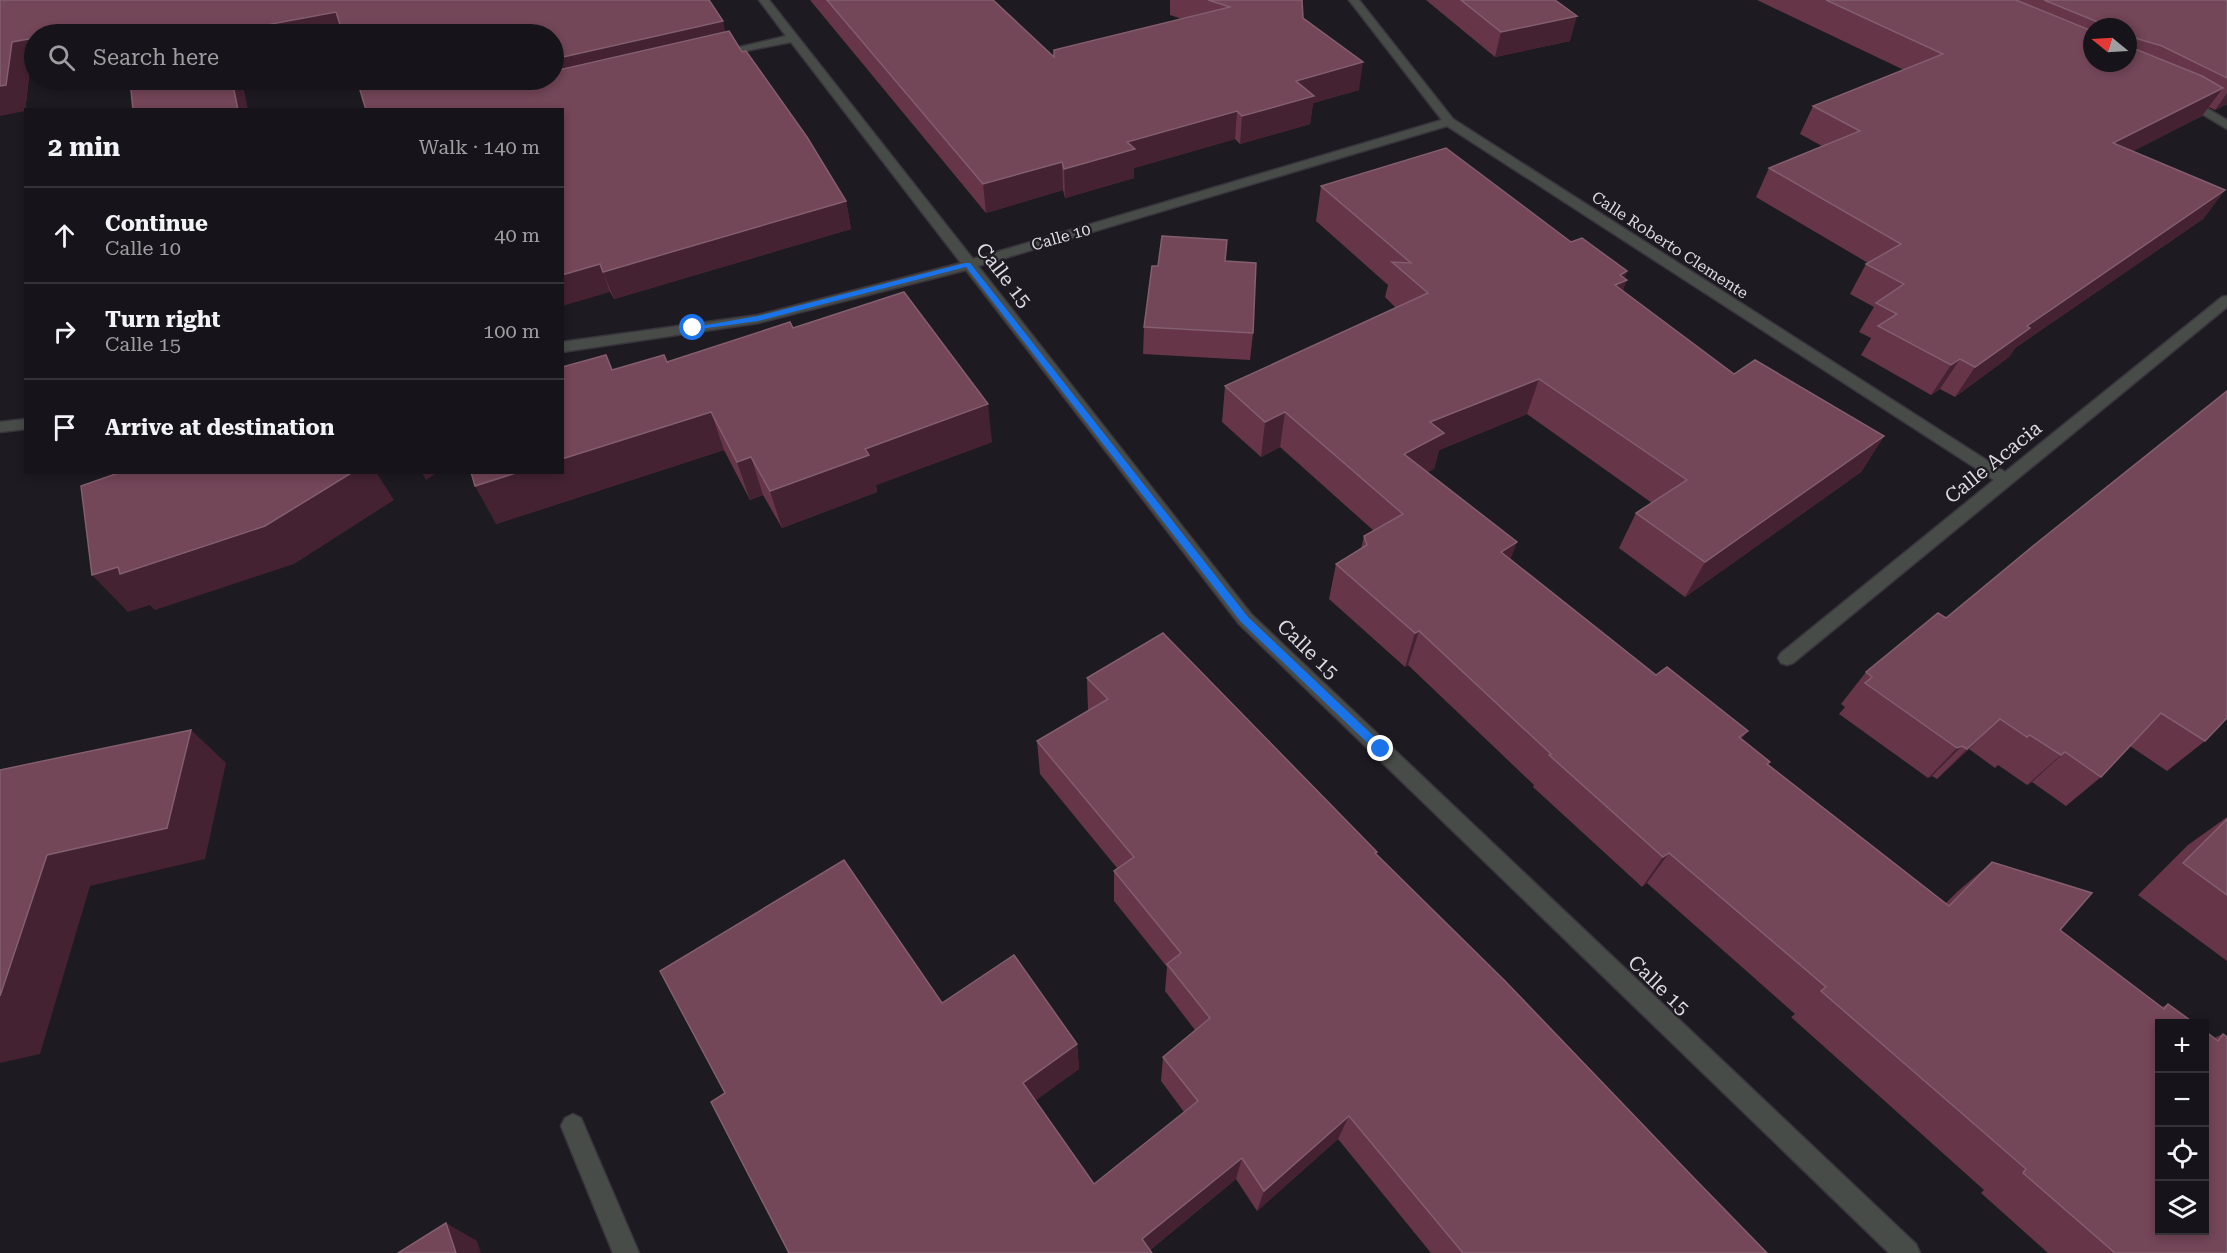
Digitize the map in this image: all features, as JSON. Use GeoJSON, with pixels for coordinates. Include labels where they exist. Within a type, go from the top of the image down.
{"type":"FeatureCollection","features":[{"type":"Feature","properties":{"kind":"street","name":"Calle 15"},"geometry":{"type":"LineString","coordinates":[[764,0],[1245,619],[1907,1253]]}},
{"type":"Feature","properties":{"kind":"street","name":"Calle Roberto Clemente"},"geometry":{"type":"LineString","coordinates":[[1354,0],[1449,122],[2004,479]]}},
{"type":"Feature","properties":{"kind":"street"},"geometry":{"type":"LineString","coordinates":[[712,57],[793,38]]}},
{"type":"Feature","properties":{"kind":"street"},"geometry":{"type":"LineString","coordinates":[[2177,96],[2227,125]]}},
{"type":"Feature","properties":{"kind":"street","name":"Calle 10"},"geometry":{"type":"LineString","coordinates":[[564,347],[758,319],[968,265],[1449,122]]}},
{"type":"Feature","properties":{"kind":"street","name":"Calle Acacia"},"geometry":{"type":"LineString","coordinates":[[1787,658],[2004,479],[2227,300]]}},
{"type":"Feature","properties":{"kind":"street"},"geometry":{"type":"LineString","coordinates":[[0,427],[24,424]]}},
{"type":"Feature","properties":{"kind":"street"},"geometry":{"type":"LineString","coordinates":[[573,1126],[626,1253]]}},
{"type":"Feature","properties":{"kind":"building"},"geometry":{"type":"Polygon","coordinates":[[[0,0],[709,0],[723,21],[564,57],[564,24],[340,24],[336,12],[271,24],[24,24],[24,40],[12,42],[6,85],[0,86],[0,0]]]}},
{"type":"Feature","properties":{"kind":"building"},"geometry":{"type":"Polygon","coordinates":[[[827,0],[993,0],[1054,57],[1054,50],[1230,7],[1208,0],[1302,0],[1303,18],[1363,62],[1296,81],[1314,96],[1242,116],[1237,111],[1127,142],[1135,149],[1064,169],[1062,162],[983,184],[827,0]]]}},
{"type":"Feature","properties":{"kind":"building"},"geometry":{"type":"Polygon","coordinates":[[[1461,0],[1555,0],[1577,16],[1501,32],[1461,0]]]}},
{"type":"Feature","properties":{"kind":"building"},"geometry":{"type":"Polygon","coordinates":[[[1826,0],[2016,0],[2083,27],[2083,72],[2137,72],[2137,50],[2202,76],[2223,88],[2113,143],[2225,190],[2027,326],[2030,328],[1975,367],[1960,359],[1951,365],[1878,326],[1897,314],[1876,303],[1904,284],[1866,264],[1901,244],[1769,168],[1860,131],[1813,106],[1943,54],[1826,0]]]}},
{"type":"Feature","properties":{"kind":"building"},"geometry":{"type":"Polygon","coordinates":[[[2044,0],[2227,0],[2227,78],[2162,46],[2137,39],[2137,18],[2088,18],[2044,0]]]}},
{"type":"Feature","properties":{"kind":"building"},"geometry":{"type":"Polygon","coordinates":[[[729,31],[742,52],[746,51],[807,137],[846,201],[603,272],[600,264],[564,274],[564,108],[365,108],[360,90],[564,90],[564,69],[729,31]]]}},
{"type":"Feature","properties":{"kind":"building"},"geometry":{"type":"Polygon","coordinates":[[[131,90],[234,90],[238,108],[133,108],[131,90]]]}},
{"type":"Feature","properties":{"kind":"building"},"geometry":{"type":"Polygon","coordinates":[[[1446,148],[1571,242],[1582,238],[1627,271],[1620,275],[1627,280],[1615,285],[1734,374],[1755,360],[1884,436],[1705,562],[1636,513],[1687,480],[1539,379],[1430,422],[1444,433],[1404,454],[1517,542],[1501,552],[1656,675],[1667,667],[1748,731],[1739,737],[1770,762],[1767,764],[1949,906],[1992,862],[2092,893],[2060,930],[2164,1009],[2168,1004],[2189,1019],[2155,1019],[2155,1235],[2209,1235],[2209,1034],[2218,1041],[2223,1034],[2227,1037],[2227,1253],[2115,1253],[2023,1173],[2026,1169],[1821,991],[1826,987],[1669,853],[1663,857],[1549,755],[1551,754],[1419,631],[1415,633],[1336,564],[1367,545],[1364,536],[1403,514],[1285,412],[1265,422],[1225,386],[1428,293],[1392,262],[1411,263],[1321,186],[1446,148]]]}},
{"type":"Feature","properties":{"kind":"building"},"geometry":{"type":"Polygon","coordinates":[[[1162,236],[1227,240],[1225,261],[1256,263],[1253,333],[1144,327],[1152,266],[1158,266],[1162,236]]]}},
{"type":"Feature","properties":{"kind":"building"},"geometry":{"type":"Polygon","coordinates":[[[904,292],[988,404],[865,449],[869,455],[770,491],[751,457],[737,462],[711,412],[564,458],[564,366],[606,355],[612,370],[664,355],[667,362],[790,322],[793,328],[904,292]]]}},
{"type":"Feature","properties":{"kind":"building"},"geometry":{"type":"Polygon","coordinates":[[[2227,391],[2227,718],[2205,741],[2161,713],[2101,777],[2065,752],[2061,755],[2000,719],[1967,749],[1962,746],[1957,748],[1865,683],[1872,677],[1866,672],[1938,613],[1946,618],[2227,391]]]}},
{"type":"Feature","properties":{"kind":"building"},"geometry":{"type":"Polygon","coordinates":[[[115,474],[350,474],[265,526],[120,574],[118,567],[92,575],[81,486],[115,474]]]}},
{"type":"Feature","properties":{"kind":"building"},"geometry":{"type":"Polygon","coordinates":[[[472,474],[513,474],[475,486],[472,474]]]}},
{"type":"Feature","properties":{"kind":"building"},"geometry":{"type":"Polygon","coordinates":[[[1163,633],[1377,852],[1375,853],[1504,980],[1767,1253],[1463,1253],[1349,1116],[1264,1191],[1242,1158],[1142,1239],[1152,1253],[789,1253],[711,1102],[725,1093],[660,971],[844,860],[942,1003],[1014,955],[1077,1044],[1023,1083],[1094,1184],[1198,1101],[1163,1057],[1210,1018],[1167,964],[1181,953],[1114,871],[1134,857],[1037,741],[1108,699],[1087,678],[1163,633]]]}},
{"type":"Feature","properties":{"kind":"building"},"geometry":{"type":"Polygon","coordinates":[[[191,730],[167,828],[47,855],[0,996],[0,770],[191,730]]]}},
{"type":"Feature","properties":{"kind":"building"},"geometry":{"type":"Polygon","coordinates":[[[2227,819],[2227,895],[2183,863],[2227,819]]]}},
{"type":"Feature","properties":{"kind":"building"},"geometry":{"type":"Polygon","coordinates":[[[446,1223],[456,1253],[398,1253],[446,1223]]]}},
{"type":"Feature","properties":{"kind":"route"},"geometry":{"type":"LineString","coordinates":[[693,328],[758,319],[968,265],[1245,619],[1381,749]]}}]}
